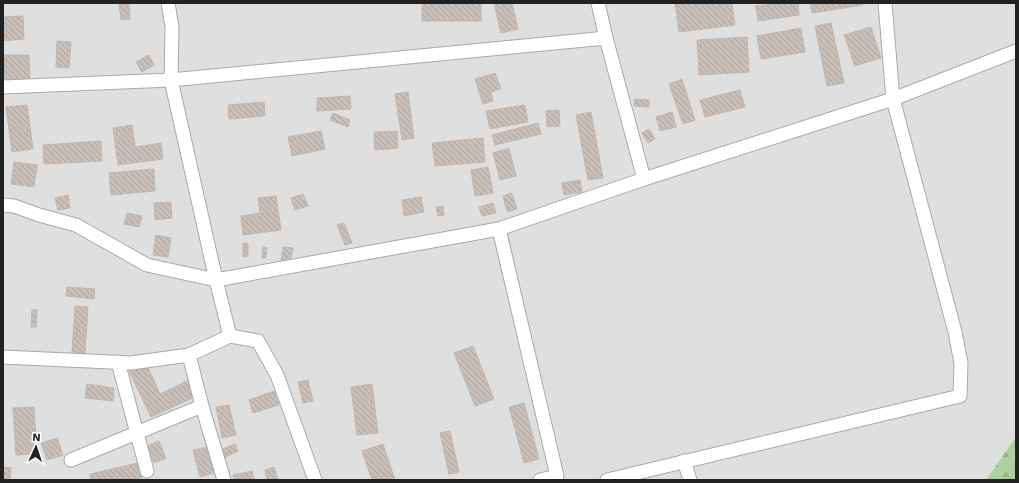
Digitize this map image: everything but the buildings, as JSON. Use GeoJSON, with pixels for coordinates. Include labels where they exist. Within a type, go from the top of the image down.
{"type":"FeatureCollection","features":[{"type":"Feature","properties":{"kind":"street"},"geometry":{"type":"LineString","coordinates":[[168,3],[172,27],[171,80],[230,336]]}},
{"type":"Feature","properties":{"kind":"street"},"geometry":{"type":"LineString","coordinates":[[598,3],[644,179]]}},
{"type":"Feature","properties":{"kind":"street"},"geometry":{"type":"LineString","coordinates":[[606,480],[960,396],[961,363],[955,332],[893,99],[885,3]]}},
{"type":"Feature","properties":{"kind":"street"},"geometry":{"type":"LineString","coordinates":[[3,87],[171,80],[606,38]]}},
{"type":"Feature","properties":{"kind":"street"},"geometry":{"type":"LineString","coordinates":[[3,205],[14,206],[39,215],[76,225],[147,265],[216,280],[499,229],[644,179],[893,99],[1016,51]]}},
{"type":"Feature","properties":{"kind":"street"},"geometry":{"type":"LineString","coordinates":[[499,229],[558,478],[540,480]]}},
{"type":"Feature","properties":{"kind":"street"},"geometry":{"type":"LineString","coordinates":[[3,357],[131,363],[189,355],[230,336],[258,341],[277,375],[315,480]]}},
{"type":"Feature","properties":{"kind":"street"},"geometry":{"type":"LineString","coordinates":[[189,355],[202,406],[224,480]]}},
{"type":"Feature","properties":{"kind":"street"},"geometry":{"type":"LineString","coordinates":[[118,362],[147,471]]}},
{"type":"Feature","properties":{"kind":"street"},"geometry":{"type":"LineString","coordinates":[[71,460],[202,406]]}},
{"type":"Feature","properties":{"kind":"street"},"geometry":{"type":"LineString","coordinates":[[684,461],[690,480]]}},
{"type":"Feature","properties":{"kind":"shaded area"},"geometry":{"type":"Polygon","coordinates":[[[3,3],[1016,3],[1016,480],[3,480],[3,3]]]}},
{"type":"Feature","properties":{"kind":"green space"},"geometry":{"type":"Polygon","coordinates":[[[1016,437],[1016,480],[986,480],[1016,437]]]}}]}
